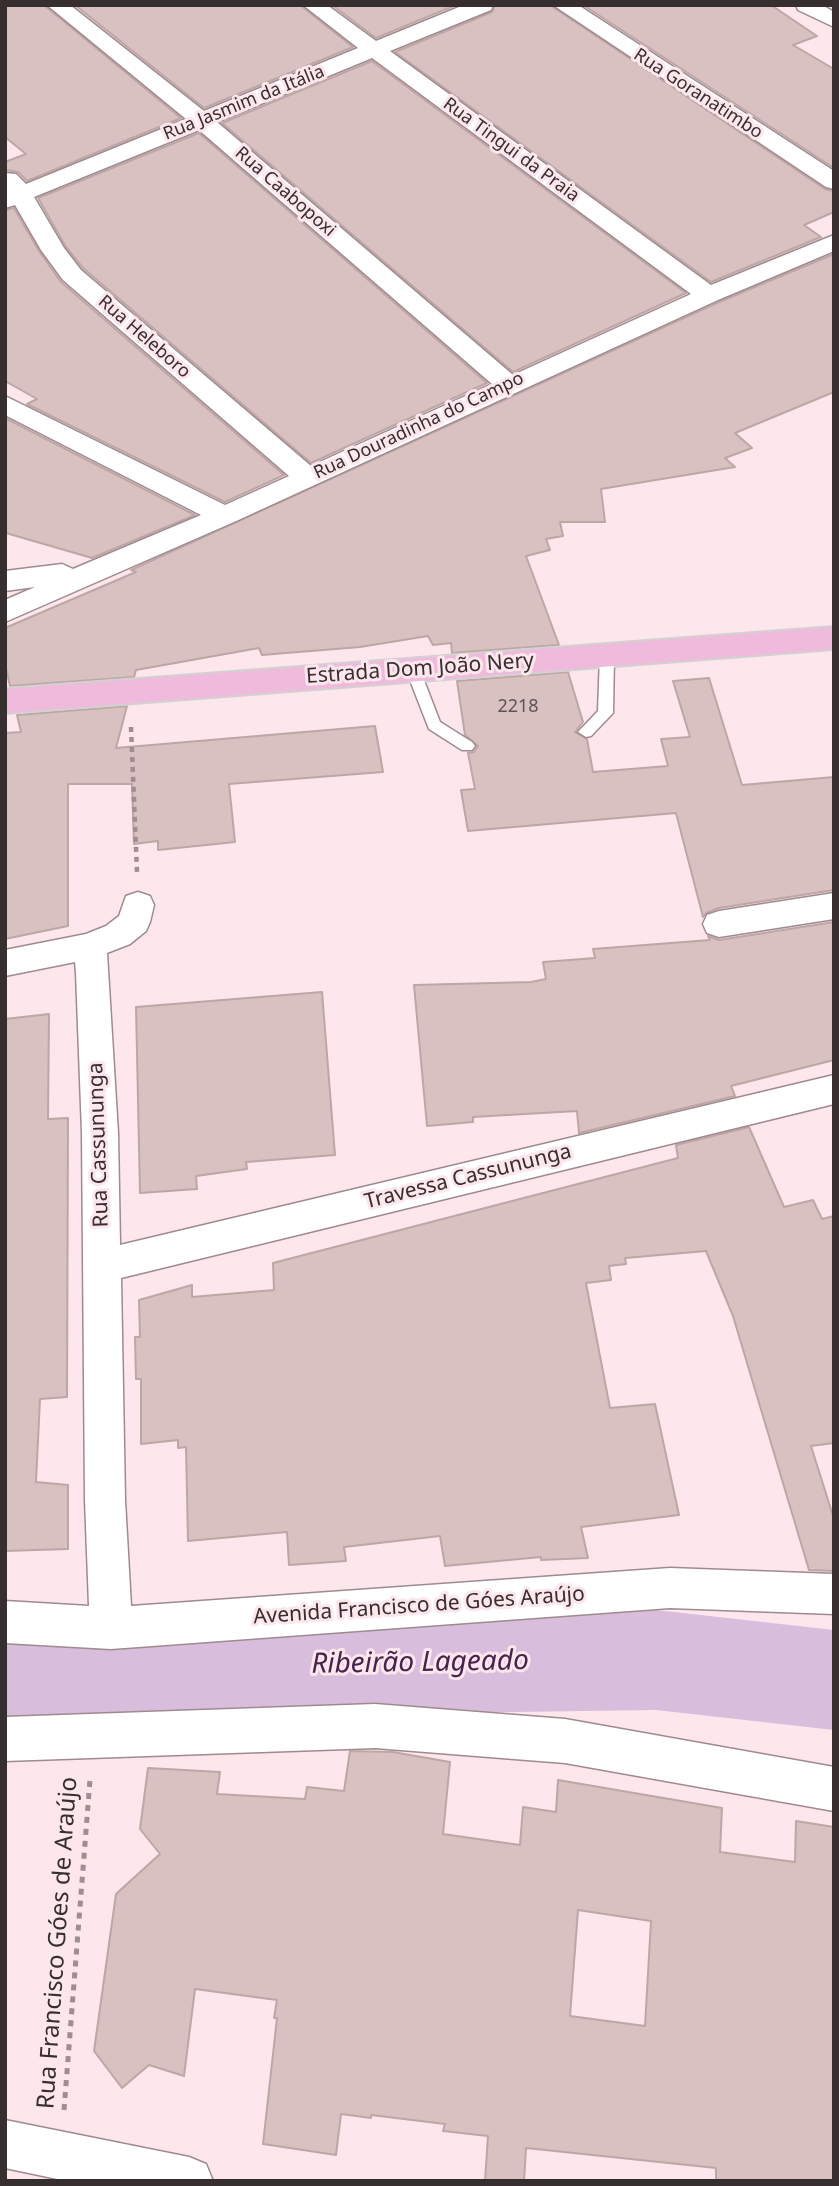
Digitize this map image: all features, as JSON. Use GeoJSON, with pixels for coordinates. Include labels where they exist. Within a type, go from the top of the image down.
{"type":"FeatureCollection","features":[{"type":"Feature","properties":{"kind":"main road","name":"Estrada Dom João Nery"},"geometry":{"type":"LineString","coordinates":[[5,701],[834,638]]}},
{"type":"Feature","properties":{"kind":"street","name":"Rua Caabopoxi"},"geometry":{"type":"LineString","coordinates":[[57,5],[201,120],[509,385]]}},
{"type":"Feature","properties":{"kind":"street","name":"Rua Tingui da Praia"},"geometry":{"type":"LineString","coordinates":[[313,5],[709,295]]}},
{"type":"Feature","properties":{"kind":"street","name":"Rua Jasmim da Itália"},"geometry":{"type":"LineString","coordinates":[[11,191],[201,120],[483,5]]}},
{"type":"Feature","properties":{"kind":"street","name":"Rua Goranatimbo"},"geometry":{"type":"LineString","coordinates":[[563,5],[834,182]]}},
{"type":"Feature","properties":{"kind":"street"},"geometry":{"type":"LineString","coordinates":[[806,5],[834,22]]}},
{"type":"Feature","properties":{"kind":"street","name":"Rua Heleboro"},"geometry":{"type":"LineString","coordinates":[[11,191],[72,275],[307,477]]}},
{"type":"Feature","properties":{"kind":"street","name":"Rua Douradinha do Campo"},"geometry":{"type":"LineString","coordinates":[[5,612],[97,569],[224,516],[709,295],[834,242]]}},
{"type":"Feature","properties":{"kind":"street"},"geometry":{"type":"LineString","coordinates":[[5,404],[224,516]]}},
{"type":"Feature","properties":{"kind":"street"},"geometry":{"type":"LineString","coordinates":[[5,581],[97,569]]}},
{"type":"Feature","properties":{"kind":"street"},"geometry":{"type":"LineString","coordinates":[[5,963],[89,946],[118,935],[134,922],[138,905]]}},
{"type":"Feature","properties":{"kind":"street"},"geometry":{"type":"LineString","coordinates":[[719,924],[834,906]]}},
{"type":"Feature","properties":{"kind":"street","name":"Rua Cassununga"},"geometry":{"type":"LineString","coordinates":[[89,946],[93,973],[100,1120],[104,1500],[111,1628]]}},
{"type":"Feature","properties":{"kind":"street","name":"Travessa Cassununga"},"geometry":{"type":"LineString","coordinates":[[102,1266],[834,1089]]}},
{"type":"Feature","properties":{"kind":"street","name":"Avenida Francisco de Góes Araújo"},"geometry":{"type":"LineString","coordinates":[[5,1622],[111,1628],[670,1588],[834,1594]]}},
{"type":"Feature","properties":{"kind":"street"},"geometry":{"type":"LineString","coordinates":[[5,1739],[375,1726],[565,1741],[834,1789]]}},
{"type":"Feature","properties":{"kind":"street"},"geometry":{"type":"LineString","coordinates":[[5,2144],[189,2181]]}},
{"type":"Feature","properties":{"kind":"lane"},"geometry":{"type":"LineString","coordinates":[[586,732],[605,713],[607,655]]}},
{"type":"Feature","properties":{"kind":"lane"},"geometry":{"type":"LineString","coordinates":[[413,670],[433,725],[467,746]]}},
{"type":"Feature","properties":{"kind":"path"},"geometry":{"type":"LineString","coordinates":[[130,691],[138,905]]}},
{"type":"Feature","properties":{"kind":"path","name":"Rua Francisco Góes de Araújo"},"geometry":{"type":"LineString","coordinates":[[61,2155],[94,1734]]}},
{"type":"Feature","properties":{"kind":"building"},"geometry":{"type":"Polygon","coordinates":[[[5,5],[44,5],[181,118],[27,181],[18,172],[5,170],[5,162],[26,154],[5,137],[5,5]]]}},
{"type":"Feature","properties":{"kind":"building"},"geometry":{"type":"Polygon","coordinates":[[[75,5],[300,5],[353,47],[204,108],[75,5]]]}},
{"type":"Feature","properties":{"kind":"building"},"geometry":{"type":"Polygon","coordinates":[[[332,5],[456,5],[376,38],[332,5]]]}},
{"type":"Feature","properties":{"kind":"building"},"geometry":{"type":"Polygon","coordinates":[[[495,5],[550,5],[825,189],[834,191],[834,212],[804,225],[821,237],[711,282],[395,52],[492,12],[495,5]]]}},
{"type":"Feature","properties":{"kind":"building"},"geometry":{"type":"Polygon","coordinates":[[[583,5],[771,5],[817,36],[793,45],[834,69],[834,168],[583,5]]]}},
{"type":"Feature","properties":{"kind":"building"},"geometry":{"type":"Polygon","coordinates":[[[372,61],[686,293],[513,372],[222,123],[372,61]]]}},
{"type":"Feature","properties":{"kind":"building"},"geometry":{"type":"Polygon","coordinates":[[[199,133],[487,383],[311,463],[83,268],[66,247],[38,198],[199,133]]]}},
{"type":"Feature","properties":{"kind":"building"},"geometry":{"type":"Polygon","coordinates":[[[14,208],[61,282],[284,475],[225,502],[27,404],[37,399],[5,381],[5,210],[14,208]]]}},
{"type":"Feature","properties":{"kind":"building"},"geometry":{"type":"Polygon","coordinates":[[[834,254],[834,392],[735,433],[752,448],[725,458],[735,467],[601,489],[605,522],[560,522],[563,536],[546,539],[550,550],[526,556],[559,645],[452,653],[451,643],[433,645],[428,636],[360,647],[262,655],[259,648],[136,670],[134,677],[10,686],[5,664],[5,628],[136,572],[131,570],[719,302],[834,254]]]}},
{"type":"Feature","properties":{"kind":"building"},"geometry":{"type":"Polygon","coordinates":[[[5,418],[195,515],[92,558],[6,533],[5,418]]]}},
{"type":"Feature","properties":{"kind":"building"},"geometry":{"type":"Polygon","coordinates":[[[568,672],[583,722],[575,732],[587,739],[593,772],[668,766],[661,739],[690,737],[673,681],[709,678],[742,785],[834,777],[834,890],[719,908],[703,917],[676,813],[468,831],[461,790],[475,789],[468,753],[474,752],[478,746],[465,735],[457,681],[568,672]]]}},
{"type":"Feature","properties":{"kind":"building"},"geometry":{"type":"Polygon","coordinates":[[[127,706],[116,748],[375,726],[383,772],[229,784],[235,842],[158,850],[158,841],[134,844],[132,784],[68,784],[68,926],[5,939],[5,733],[21,732],[17,715],[127,706]]]}},
{"type":"Feature","properties":{"kind":"building"},"geometry":{"type":"Polygon","coordinates":[[[834,922],[834,1060],[731,1086],[735,1096],[579,1133],[577,1111],[473,1117],[473,1122],[427,1126],[414,985],[531,982],[546,979],[543,962],[595,958],[593,949],[710,940],[708,936],[719,940],[834,922]]]}},
{"type":"Feature","properties":{"kind":"building"},"geometry":{"type":"Polygon","coordinates":[[[322,992],[335,1155],[246,1162],[247,1169],[196,1176],[197,1189],[140,1193],[136,1007],[322,992]]]}},
{"type":"Feature","properties":{"kind":"building"},"geometry":{"type":"Polygon","coordinates":[[[49,1014],[48,1119],[68,1118],[67,1397],[40,1399],[36,1482],[68,1485],[68,1549],[5,1551],[5,1019],[49,1014]]]}},
{"type":"Feature","properties":{"kind":"building"},"geometry":{"type":"Polygon","coordinates":[[[749,1127],[784,1207],[813,1200],[822,1219],[834,1216],[834,1443],[811,1446],[834,1519],[834,1571],[809,1570],[733,1316],[706,1251],[625,1258],[626,1264],[609,1266],[611,1280],[586,1283],[610,1408],[655,1404],[679,1515],[581,1527],[588,1558],[541,1560],[541,1557],[445,1566],[440,1536],[344,1547],[346,1561],[289,1565],[287,1532],[188,1541],[186,1447],[178,1448],[178,1440],[141,1444],[141,1379],[136,1379],[135,1337],[140,1337],[139,1300],[192,1285],[192,1297],[274,1290],[273,1263],[678,1158],[676,1145],[749,1127]]]}},
{"type":"Feature","properties":{"kind":"building"},"geometry":{"type":"Polygon","coordinates":[[[350,1751],[393,1752],[450,1762],[443,1834],[520,1845],[523,1807],[556,1812],[558,1780],[722,1808],[720,1852],[795,1862],[796,1821],[834,1827],[834,2181],[716,2181],[716,2168],[526,2148],[524,2181],[485,2181],[488,2136],[443,2131],[445,2124],[371,2115],[371,2118],[341,2114],[336,2155],[263,2144],[277,2000],[195,1989],[184,2076],[149,2065],[122,2088],[94,2051],[116,1894],[160,1854],[140,1829],[148,1768],[220,1772],[217,1794],[305,1799],[307,1787],[344,1791],[350,1751]],[[578,1910],[570,2016],[645,2026],[651,1921],[578,1910]]]}},
{"type":"Feature","properties":{"kind":"waterway","name":"Ribeirão Lageado"},"geometry":{"type":"LineString","coordinates":[[5,1674],[161,1667],[656,1660],[834,1680]]}}]}
